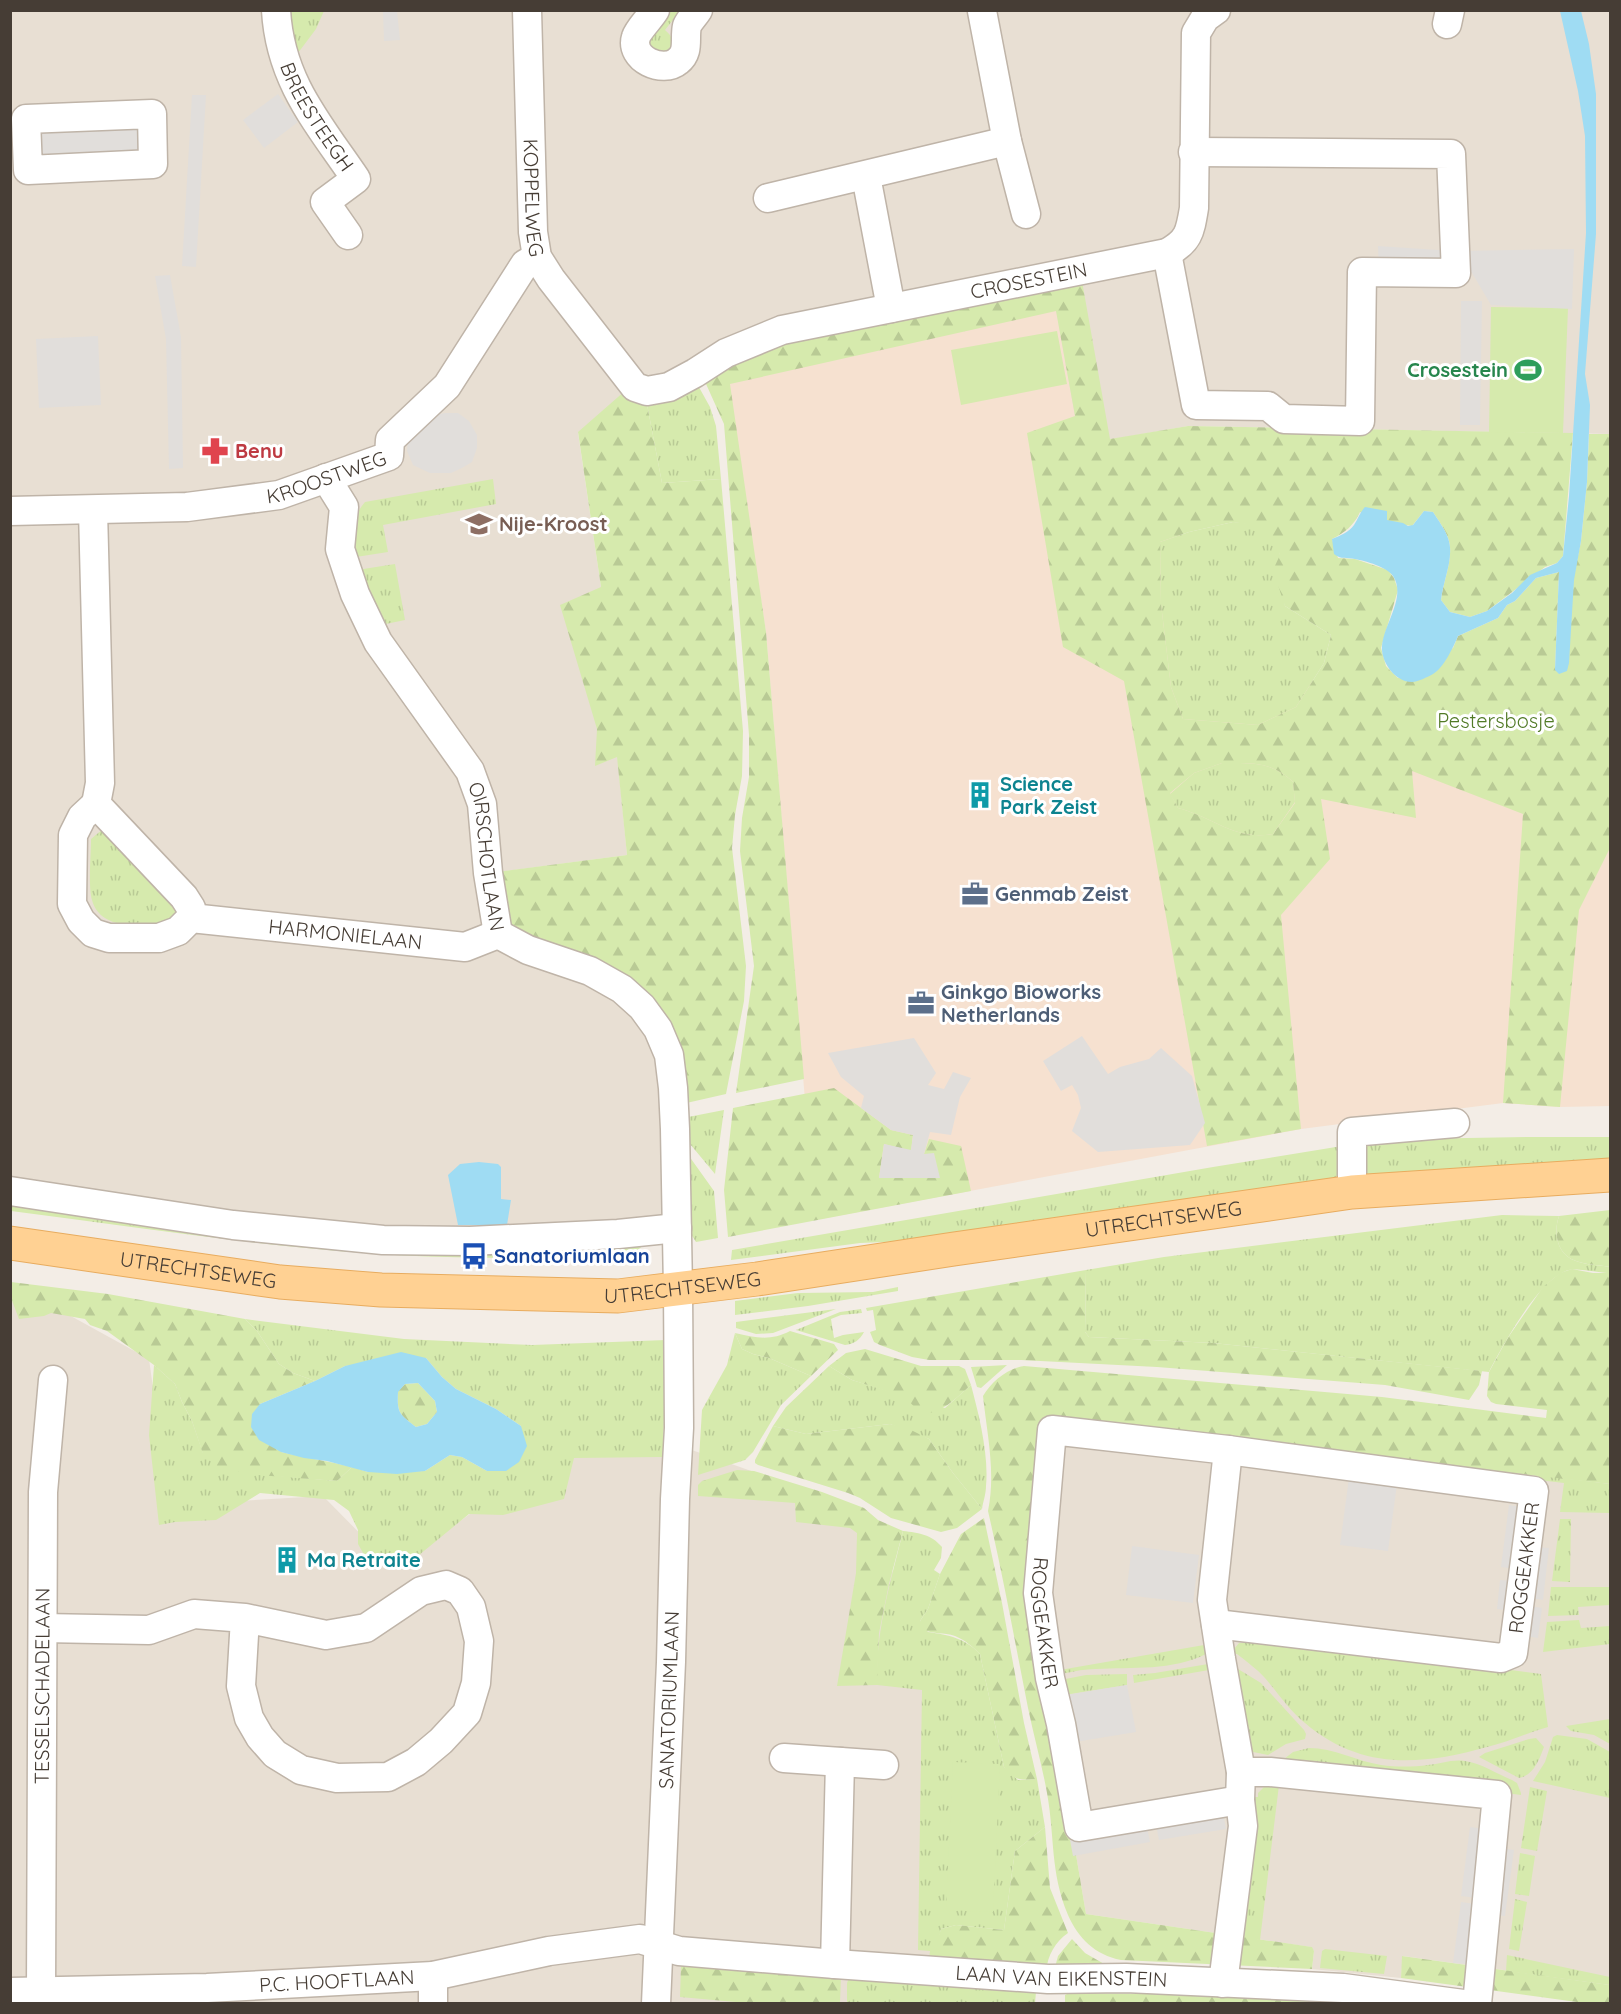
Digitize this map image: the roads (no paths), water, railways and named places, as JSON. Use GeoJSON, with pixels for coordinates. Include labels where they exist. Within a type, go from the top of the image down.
{"type":"FeatureCollection","features":[{"type":"Feature","properties":{"kind":"main road","name":"UTRECHTSEWEG"},"geometry":{"type":"LineString","coordinates":[[10,1243],[280,1282],[381,1290],[618,1296],[757,1279],[1352,1192],[1611,1174]]}},
{"type":"Feature","properties":{"kind":"street","name":"BREESTEEGH"},"geometry":{"type":"LineString","coordinates":[[276,10],[277,35],[287,70],[301,98],[356,179],[325,202],[348,235]]}},
{"type":"Feature","properties":{"kind":"street","name":"KOPPELWEG"},"geometry":{"type":"LineString","coordinates":[[527,10],[533,232],[537,257],[551,279],[635,387]]}},
{"type":"Feature","properties":{"kind":"street"},"geometry":{"type":"LineString","coordinates":[[655,10],[636,38],[636,50],[640,57],[659,67],[675,64],[681,59],[687,44],[687,25],[698,10]]}},
{"type":"Feature","properties":{"kind":"street"},"geometry":{"type":"LineString","coordinates":[[1193,152],[1451,154],[1456,273],[1362,272],[1360,421],[1284,419],[1268,406],[1196,405],[1167,253],[1180,246],[1190,230],[1194,208],[1193,152],[1196,33],[1205,18],[1216,10]]}},
{"type":"Feature","properties":{"kind":"street"},"geometry":{"type":"LineString","coordinates":[[982,12],[1007,141],[1026,214]]}},
{"type":"Feature","properties":{"kind":"street"},"geometry":{"type":"LineString","coordinates":[[768,198],[1007,141]]}},
{"type":"Feature","properties":{"kind":"street"},"geometry":{"type":"LineString","coordinates":[[866,176],[891,308]]}},
{"type":"Feature","properties":{"kind":"street","name":"CROSESTEIN"},"geometry":{"type":"LineString","coordinates":[[635,387],[647,392],[669,387],[726,353],[782,330],[1167,253]]}},
{"type":"Feature","properties":{"kind":"street","name":"KROOSTWEG"},"geometry":{"type":"LineString","coordinates":[[10,511],[187,507],[279,495],[389,456],[390,440],[447,386],[525,264],[537,257]]}},
{"type":"Feature","properties":{"kind":"street","name":"OIRSCHOTLAAN"},"geometry":{"type":"LineString","coordinates":[[326,478],[344,507],[340,549],[356,594],[378,642],[470,771],[482,804],[488,873],[498,934],[528,950],[590,971],[622,989],[642,1007],[658,1029],[669,1055],[673,1088],[678,1288]]}},
{"type":"Feature","properties":{"kind":"street"},"geometry":{"type":"LineString","coordinates":[[93,510],[100,783],[96,804],[82,817],[73,835],[72,904],[81,921],[93,933],[109,938],[159,938],[178,931],[191,918],[191,908],[184,897],[96,804]]}},
{"type":"Feature","properties":{"kind":"street","name":"HARMONIELAAN"},"geometry":{"type":"LineString","coordinates":[[191,918],[465,946],[498,934]]}},
{"type":"Feature","properties":{"kind":"street"},"geometry":{"type":"LineString","coordinates":[[1352,1192],[1352,1132],[1455,1123]]}},
{"type":"Feature","properties":{"kind":"street"},"geometry":{"type":"LineString","coordinates":[[10,1191],[233,1225],[383,1240],[513,1239],[677,1228]]}},
{"type":"Feature","properties":{"kind":"street","name":"SANATORIUMLAAN"},"geometry":{"type":"LineString","coordinates":[[656,2004],[671,1674],[679,1428],[678,1288]]}},
{"type":"Feature","properties":{"kind":"street","name":"TESSELSCHADELAAN"},"geometry":{"type":"LineString","coordinates":[[41,1992],[43,1492],[53,1380]]}},
{"type":"Feature","properties":{"kind":"street","name":"ROGGEAKKER"},"geometry":{"type":"LineString","coordinates":[[1216,1624],[1502,1658],[1513,1653],[1534,1491],[1227,1450],[1052,1430],[1038,1593],[1050,1677],[1061,1724],[1079,1827],[1240,1800]]}},
{"type":"Feature","properties":{"kind":"street"},"geometry":{"type":"LineString","coordinates":[[1223,1983],[1244,1826],[1240,1800],[1241,1772],[1212,1600],[1227,1450]]}},
{"type":"Feature","properties":{"kind":"street"},"geometry":{"type":"LineString","coordinates":[[43,1628],[149,1630],[194,1614],[245,1618],[326,1635],[366,1628],[420,1591],[446,1585],[460,1591],[471,1607],[479,1641],[476,1683],[468,1713],[441,1742],[416,1762],[388,1777],[338,1778],[301,1770],[275,1754],[260,1737],[249,1718],[241,1686],[245,1618]]}},
{"type":"Feature","properties":{"kind":"street"},"geometry":{"type":"LineString","coordinates":[[784,1758],[884,1765]]}},
{"type":"Feature","properties":{"kind":"street"},"geometry":{"type":"LineString","coordinates":[[836,1964],[840,1762]]}},
{"type":"Feature","properties":{"kind":"street"},"geometry":{"type":"LineString","coordinates":[[1241,1772],[1270,1772],[1497,1795],[1477,2004]]}},
{"type":"Feature","properties":{"kind":"street","name":"P.C. HOOFTLAAN"},"geometry":{"type":"LineString","coordinates":[[10,1992],[207,1988],[433,1990],[549,1952],[640,1940],[659,1945]]}},
{"type":"Feature","properties":{"kind":"street","name":"LAAN VAN EIKENSTEIN"},"geometry":{"type":"LineString","coordinates":[[659,1945],[679,1951],[1048,1979],[1126,1978],[1343,1988],[1462,2004]]}},
{"type":"Feature","properties":{"kind":"water"},"geometry":{"type":"Polygon","coordinates":[[[1560,11],[1581,11],[1589,44],[1596,94],[1596,234],[1585,374],[1590,405],[1587,482],[1581,541],[1574,580],[1569,663],[1567,671],[1559,674],[1555,670],[1559,572],[1536,578],[1515,601],[1507,605],[1498,618],[1458,636],[1448,657],[1437,671],[1417,681],[1406,681],[1390,670],[1382,653],[1383,638],[1396,602],[1397,584],[1393,576],[1376,565],[1352,558],[1342,558],[1334,554],[1332,539],[1344,534],[1352,527],[1365,507],[1387,511],[1387,520],[1408,526],[1413,525],[1424,511],[1433,512],[1445,531],[1450,545],[1441,600],[1450,612],[1470,617],[1487,611],[1512,593],[1530,575],[1557,563],[1563,556],[1586,233],[1585,136],[1578,91],[1560,11]]]}},
{"type":"Feature","properties":{"kind":"water"},"geometry":{"type":"Polygon","coordinates":[[[479,1162],[498,1164],[501,1167],[501,1199],[511,1200],[507,1225],[458,1225],[448,1175],[460,1164],[479,1162]]]}},
{"type":"Feature","properties":{"kind":"water"},"geometry":{"type":"Polygon","coordinates":[[[401,1352],[426,1358],[456,1389],[496,1409],[521,1426],[527,1446],[519,1462],[506,1471],[487,1471],[462,1457],[450,1455],[425,1471],[397,1474],[368,1472],[327,1461],[304,1458],[281,1452],[259,1440],[251,1427],[252,1414],[260,1404],[345,1366],[401,1352]],[[418,1383],[405,1384],[398,1392],[400,1412],[416,1427],[427,1424],[437,1412],[435,1401],[418,1383]]]}},
{"type":"Feature","properties":{"kind":"place","name":"Crosestein"},"geometry":{"type":"Point","coordinates":[1528,370]}},
{"type":"Feature","properties":{"kind":"place","name":"Benu"},"geometry":{"type":"Point","coordinates":[215,451]}},
{"type":"Feature","properties":{"kind":"place","name":"Nije-Kroost"},"geometry":{"type":"Point","coordinates":[479,524]}},
{"type":"Feature","properties":{"kind":"place","name":"Science Park Zeist"},"geometry":{"type":"Point","coordinates":[980,795]}},
{"type":"Feature","properties":{"kind":"place","name":"Genmab Zeist"},"geometry":{"type":"Point","coordinates":[975,894]}},
{"type":"Feature","properties":{"kind":"place","name":"Ginkgo Bioworks Netherlands"},"geometry":{"type":"Point","coordinates":[921,1003]}},
{"type":"Feature","properties":{"kind":"place","name":"Sanatoriumlaan"},"geometry":{"type":"Point","coordinates":[474,1256]}},
{"type":"Feature","properties":{"kind":"place","name":"Ma Retraite"},"geometry":{"type":"Point","coordinates":[287,1560]}},
{"type":"Feature","properties":{"kind":"park label","name":"Pestersbosje"},"geometry":{"type":"Point","coordinates":[1496,721]}}]}
